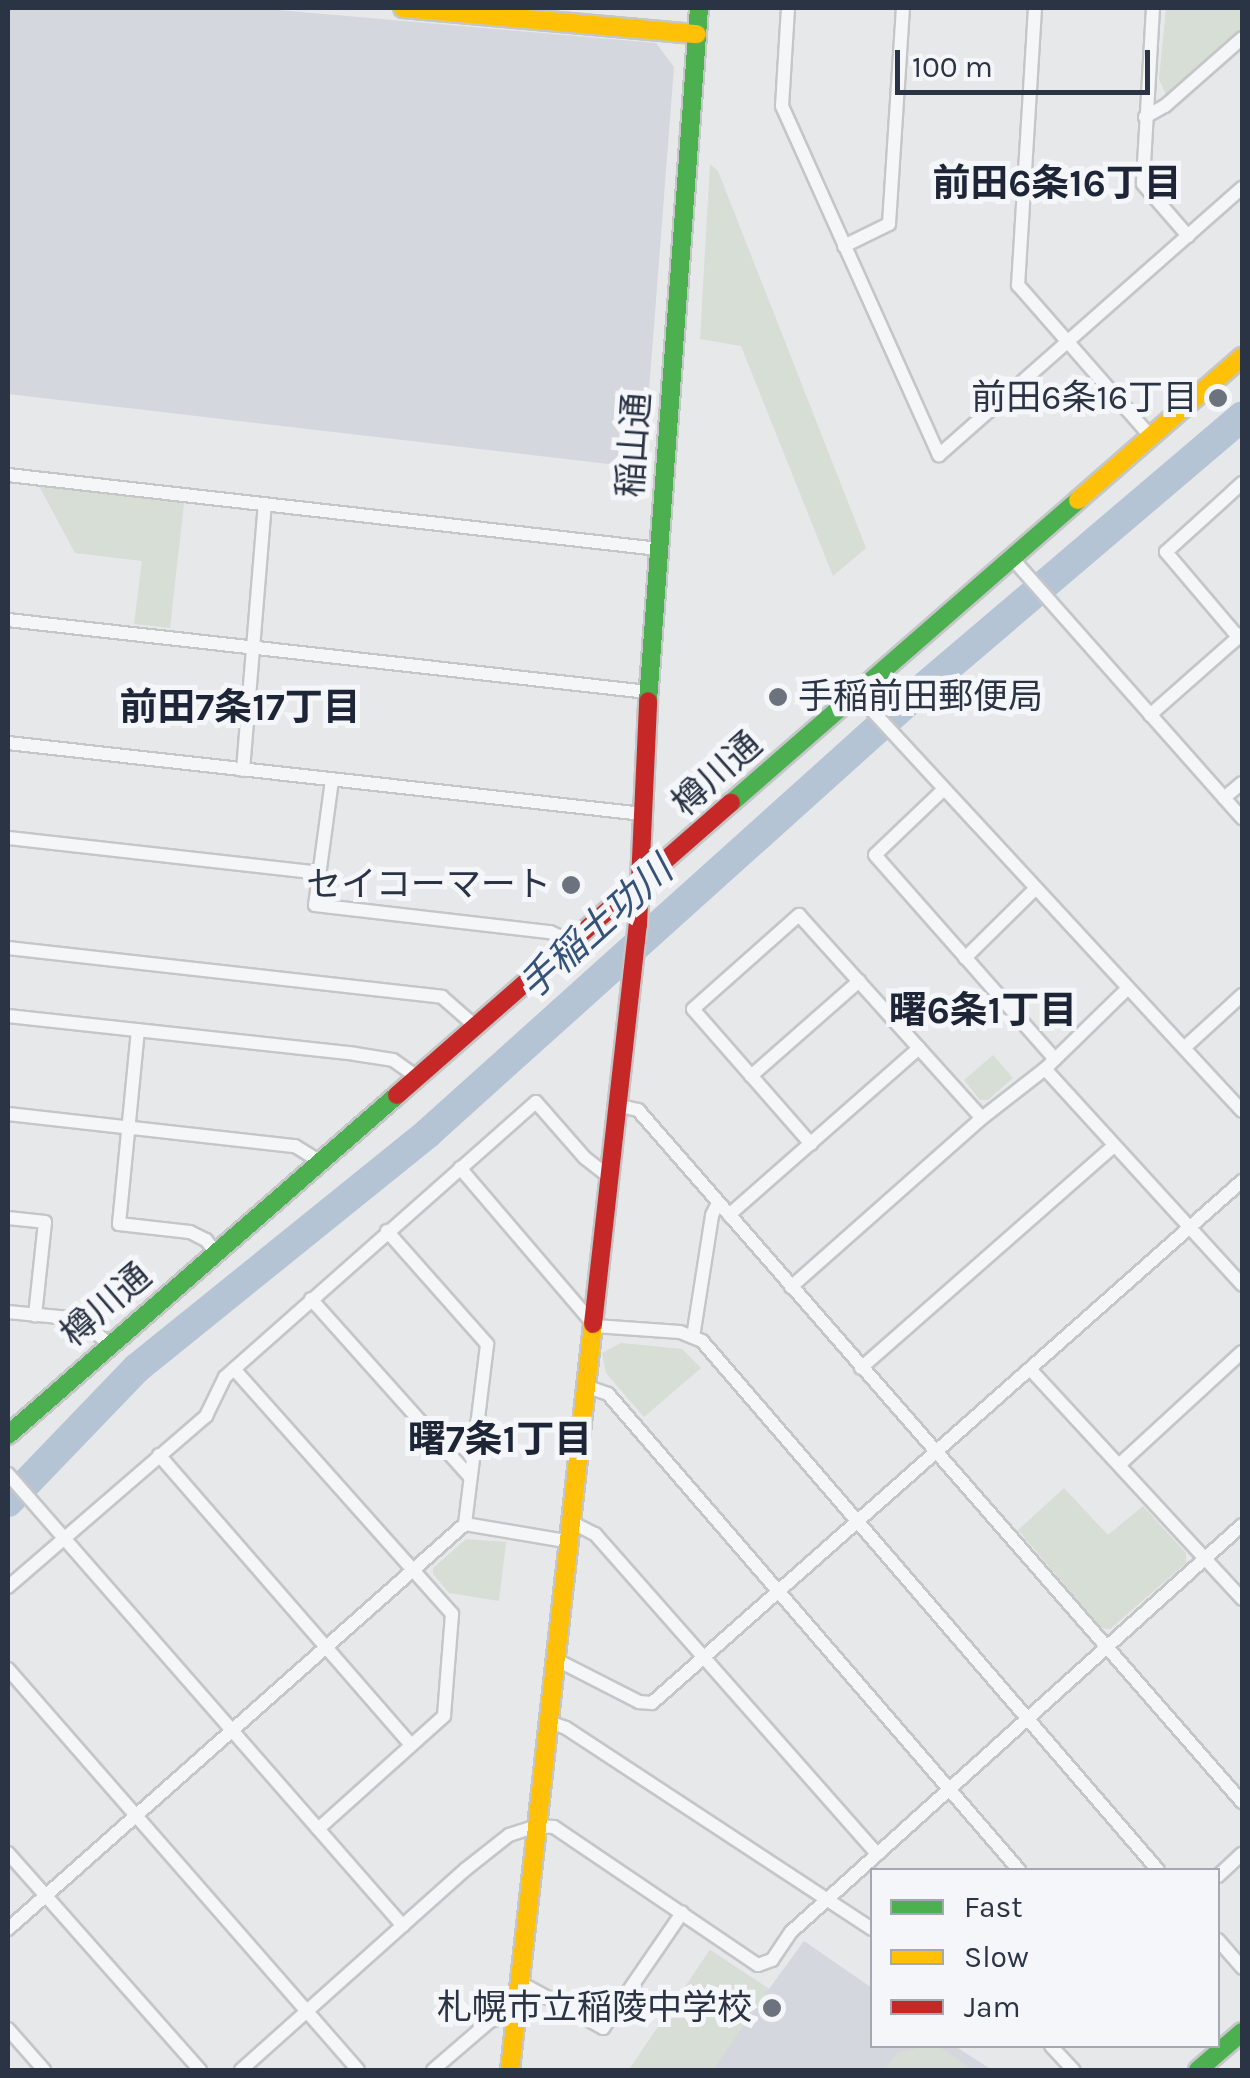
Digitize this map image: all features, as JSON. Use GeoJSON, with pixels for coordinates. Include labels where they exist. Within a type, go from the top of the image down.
{"type":"FeatureCollection","features":[{"type":"Feature","properties":{"kind":"street"},"geometry":{"type":"LineString","coordinates":[[402,8],[697,34]]}},
{"type":"Feature","properties":{"kind":"street","name":"稲山通"},"geometry":{"type":"LineString","coordinates":[[510,2070],[553,1658],[596,1326],[616,1105],[638,926],[648,692],[699,8]]}},
{"type":"Feature","properties":{"kind":"street"},"geometry":{"type":"LineString","coordinates":[[788,8],[782,106],[940,455],[1242,188]]}},
{"type":"Feature","properties":{"kind":"street"},"geometry":{"type":"LineString","coordinates":[[844,246],[888,224],[903,8]]}},
{"type":"Feature","properties":{"kind":"street"},"geometry":{"type":"LineString","coordinates":[[1034,8],[1018,285],[1150,436]]}},
{"type":"Feature","properties":{"kind":"street"},"geometry":{"type":"LineString","coordinates":[[1153,8],[1142,184],[1188,236]]}},
{"type":"Feature","properties":{"kind":"street"},"geometry":{"type":"LineString","coordinates":[[1145,116],[1165,106],[1242,38]]}},
{"type":"Feature","properties":{"kind":"street","name":"樽川通"},"geometry":{"type":"LineString","coordinates":[[8,1435],[1242,357]]}},
{"type":"Feature","properties":{"kind":"street"},"geometry":{"type":"LineString","coordinates":[[8,476],[658,549]]}},
{"type":"Feature","properties":{"kind":"street"},"geometry":{"type":"LineString","coordinates":[[1150,715],[1241,636],[1166,552],[1242,483]]}},
{"type":"Feature","properties":{"kind":"street"},"geometry":{"type":"LineString","coordinates":[[244,770],[265,504]]}},
{"type":"Feature","properties":{"kind":"street"},"geometry":{"type":"LineString","coordinates":[[1011,557],[1242,818]]}},
{"type":"Feature","properties":{"kind":"street"},"geometry":{"type":"LineString","coordinates":[[8,620],[648,692]]}},
{"type":"Feature","properties":{"kind":"street"},"geometry":{"type":"LineString","coordinates":[[856,692],[1242,1111]]}},
{"type":"Feature","properties":{"kind":"street"},"geometry":{"type":"LineString","coordinates":[[8,743],[643,814]]}},
{"type":"Feature","properties":{"kind":"street"},"geometry":{"type":"LineString","coordinates":[[332,780],[315,905],[550,932],[574,943]]}},
{"type":"Feature","properties":{"kind":"street"},"geometry":{"type":"LineString","coordinates":[[1224,798],[1242,783]]}},
{"type":"Feature","properties":{"kind":"street"},"geometry":{"type":"LineString","coordinates":[[944,789],[875,855],[965,958],[1114,1146],[1242,1285]]}},
{"type":"Feature","properties":{"kind":"street"},"geometry":{"type":"LineString","coordinates":[[8,838],[320,874]]}},
{"type":"Feature","properties":{"kind":"street"},"geometry":{"type":"LineString","coordinates":[[965,958],[1036,888]]}},
{"type":"Feature","properties":{"kind":"street"},"geometry":{"type":"LineString","coordinates":[[811,1144],[693,1009],[800,914],[982,1118]]}},
{"type":"Feature","properties":{"kind":"street"},"geometry":{"type":"LineString","coordinates":[[8,948],[442,997],[474,1025]]}},
{"type":"Feature","properties":{"kind":"street"},"geometry":{"type":"LineString","coordinates":[[751,1076],[859,981]]}},
{"type":"Feature","properties":{"kind":"street"},"geometry":{"type":"LineString","coordinates":[[791,1287],[982,1118],[1050,1064],[1128,988]]}},
{"type":"Feature","properties":{"kind":"street"},"geometry":{"type":"LineString","coordinates":[[1184,1048],[1242,995]]}},
{"type":"Feature","properties":{"kind":"street"},"geometry":{"type":"LineString","coordinates":[[8,1016],[354,1054],[393,1060],[416,1076]]}},
{"type":"Feature","properties":{"kind":"street"},"geometry":{"type":"LineString","coordinates":[[138,1030],[118,1224],[190,1232],[206,1240],[216,1253]]}},
{"type":"Feature","properties":{"kind":"street"},"geometry":{"type":"LineString","coordinates":[[729,1215],[919,1048]]}},
{"type":"Feature","properties":{"kind":"street"},"geometry":{"type":"LineString","coordinates":[[8,1587],[206,1416],[225,1377],[536,1102],[586,1158],[611,1178]]}},
{"type":"Feature","properties":{"kind":"street"},"geometry":{"type":"LineString","coordinates":[[616,1105],[638,1110],[1242,1802]]}},
{"type":"Feature","properties":{"kind":"street"},"geometry":{"type":"LineString","coordinates":[[8,1114],[295,1146],[321,1162]]}},
{"type":"Feature","properties":{"kind":"street"},"geometry":{"type":"LineString","coordinates":[[861,1368],[1114,1146]]}},
{"type":"Feature","properties":{"kind":"street"},"geometry":{"type":"LineString","coordinates":[[460,1168],[596,1326],[680,1332],[702,1341],[1156,1868]]}},
{"type":"Feature","properties":{"kind":"street"},"geometry":{"type":"LineString","coordinates":[[553,1658],[639,1702],[652,1704],[1242,1182]]}},
{"type":"Feature","properties":{"kind":"street"},"geometry":{"type":"LineString","coordinates":[[693,1337],[712,1215],[718,1203]]}},
{"type":"Feature","properties":{"kind":"street"},"geometry":{"type":"LineString","coordinates":[[8,1218],[44,1222],[35,1315]]}},
{"type":"Feature","properties":{"kind":"street"},"geometry":{"type":"LineString","coordinates":[[8,1928],[465,1524],[487,1344],[387,1231]]}},
{"type":"Feature","properties":{"kind":"street"},"geometry":{"type":"LineString","coordinates":[[311,1299],[470,1477]]}},
{"type":"Feature","properties":{"kind":"street"},"geometry":{"type":"LineString","coordinates":[[8,1312],[80,1318],[110,1345]]}},
{"type":"Feature","properties":{"kind":"street"},"geometry":{"type":"LineString","coordinates":[[1119,1465],[1242,1352]]}},
{"type":"Feature","properties":{"kind":"street"},"geometry":{"type":"LineString","coordinates":[[234,1369],[452,1614],[444,1716],[318,1829]]}},
{"type":"Feature","properties":{"kind":"street"},"geometry":{"type":"LineString","coordinates":[[1030,1369],[1242,1598]]}},
{"type":"Feature","properties":{"kind":"street"},"geometry":{"type":"LineString","coordinates":[[588,1386],[608,1394],[1017,1868]]}},
{"type":"Feature","properties":{"kind":"street"},"geometry":{"type":"LineString","coordinates":[[160,1456],[411,1745]]}},
{"type":"Feature","properties":{"kind":"street"},"geometry":{"type":"LineString","coordinates":[[8,1474],[403,1926]]}},
{"type":"Feature","properties":{"kind":"street"},"geometry":{"type":"LineString","coordinates":[[465,1524],[595,1534],[876,1854]]}},
{"type":"Feature","properties":{"kind":"street"},"geometry":{"type":"LineString","coordinates":[[241,2070],[509,1835],[536,1826],[554,1827],[758,1965],[772,1960],[791,1932],[1242,1525]]}},
{"type":"Feature","properties":{"kind":"street"},"geometry":{"type":"LineString","coordinates":[[8,1669],[358,2070]]}},
{"type":"Feature","properties":{"kind":"street"},"geometry":{"type":"LineString","coordinates":[[546,1721],[566,1728],[870,1928]]}},
{"type":"Feature","properties":{"kind":"street"},"geometry":{"type":"LineString","coordinates":[[8,1853],[200,2070]]}},
{"type":"Feature","properties":{"kind":"street"},"geometry":{"type":"LineString","coordinates":[[1220,1874],[1242,1854]]}},
{"type":"Feature","properties":{"kind":"street"},"geometry":{"type":"LineString","coordinates":[[519,1982],[603,2028],[682,1913]]}},
{"type":"Feature","properties":{"kind":"street"},"geometry":{"type":"LineString","coordinates":[[1220,1942],[1242,1968]]}},
{"type":"Feature","properties":{"kind":"street"},"geometry":{"type":"LineString","coordinates":[[432,2070],[490,2021],[516,2014]]}},
{"type":"Feature","properties":{"kind":"street"},"geometry":{"type":"LineString","coordinates":[[8,2029],[44,2070]]}},
{"type":"Feature","properties":{"kind":"street"},"geometry":{"type":"LineString","coordinates":[[1200,2070],[1242,2032]]}},
{"type":"Feature","properties":{"kind":"street"},"geometry":{"type":"LineString","coordinates":[[1053,2048],[1073,2070]]}},
{"type":"Feature","properties":{"kind":"shaded area"},"geometry":{"type":"Polygon","coordinates":[[[8,8],[255,8],[656,43],[674,67],[643,468],[8,394],[8,8]]]}},
{"type":"Feature","properties":{"kind":"shaded area"},"geometry":{"type":"Polygon","coordinates":[[[1166,8],[1242,8],[1242,30],[1167,97],[1159,79],[1166,8]]]}},
{"type":"Feature","properties":{"kind":"shaded area"},"geometry":{"type":"Polygon","coordinates":[[[710,164],[718,171],[866,548],[833,576],[741,346],[700,339],[710,164]]]}},
{"type":"Feature","properties":{"kind":"shaded area"},"geometry":{"type":"Polygon","coordinates":[[[39,486],[184,503],[170,628],[134,624],[142,561],[75,553],[39,486]]]}},
{"type":"Feature","properties":{"kind":"shaded area"},"geometry":{"type":"Polygon","coordinates":[[[993,1055],[1013,1078],[988,1100],[980,1100],[964,1080],[993,1055]]]}},
{"type":"Feature","properties":{"kind":"shaded area"},"geometry":{"type":"Polygon","coordinates":[[[621,1343],[682,1349],[701,1368],[644,1417],[606,1373],[602,1353],[621,1343]]]}},
{"type":"Feature","properties":{"kind":"shaded area"},"geometry":{"type":"Polygon","coordinates":[[[1064,1488],[1108,1535],[1143,1506],[1186,1553],[1186,1563],[1110,1629],[1101,1628],[1018,1530],[1064,1488]]]}},
{"type":"Feature","properties":{"kind":"shaded area"},"geometry":{"type":"Polygon","coordinates":[[[466,1539],[506,1542],[499,1601],[449,1593],[433,1574],[433,1568],[466,1539]]]}},
{"type":"Feature","properties":{"kind":"shaded area","name":"札幌市立稲陵中学校"},"geometry":{"type":"Polygon","coordinates":[[[804,1941],[870,1987],[870,2048],[958,2048],[992,2070],[629,2070],[710,1950],[769,1989],[804,1941]]]}},
{"type":"Feature","properties":{"kind":"shaded area"},"geometry":{"type":"Polygon","coordinates":[[[710,1950],[769,1989],[713,2070],[629,2070],[710,1950]]]}},
{"type":"Feature","properties":{"kind":"shaded area"},"geometry":{"type":"Polygon","coordinates":[[[941,2048],[974,2070],[884,2070],[897,2053],[941,2048]]]}},
{"type":"Feature","properties":{"kind":"waterway","name":"手稲土功川"},"geometry":{"type":"LineString","coordinates":[[8,1502],[137,1368],[429,1132],[916,694],[1242,417]]}},
{"type":"Feature","properties":{"kind":"traffic: fast"},"geometry":{"type":"LineString","coordinates":[[648,701],[699,8]]}},
{"type":"Feature","properties":{"kind":"traffic: fast"},"geometry":{"type":"LineString","coordinates":[[731,803],[1078,500]]}},
{"type":"Feature","properties":{"kind":"traffic: fast"},"geometry":{"type":"LineString","coordinates":[[8,1435],[397,1095]]}},
{"type":"Feature","properties":{"kind":"traffic: fast"},"geometry":{"type":"LineString","coordinates":[[1198,2070],[1242,2032]]}},
{"type":"Feature","properties":{"kind":"traffic: slow"},"geometry":{"type":"LineString","coordinates":[[403,8],[697,34]]}},
{"type":"Feature","properties":{"kind":"traffic: slow"},"geometry":{"type":"LineString","coordinates":[[1078,500],[1242,357]]}},
{"type":"Feature","properties":{"kind":"traffic: slow"},"geometry":{"type":"LineString","coordinates":[[510,2070],[593,1324]]}},
{"type":"Feature","properties":{"kind":"traffic: jam"},"geometry":{"type":"LineString","coordinates":[[593,1324],[638,925],[648,701]]}},
{"type":"Feature","properties":{"kind":"traffic: jam"},"geometry":{"type":"LineString","coordinates":[[397,1095],[731,803]]}},
{"type":"Feature","properties":{"kind":"place","name":"前田6条16丁目"},"geometry":{"type":"Point","coordinates":[1218,398]}},
{"type":"Feature","properties":{"kind":"place","name":"手稲前田郵便局"},"geometry":{"type":"Point","coordinates":[778,697]}},
{"type":"Feature","properties":{"kind":"place","name":"セイコーマート"},"geometry":{"type":"Point","coordinates":[571,885]}},
{"type":"Feature","properties":{"kind":"place","name":"札幌市立稲陵中学校"},"geometry":{"type":"Point","coordinates":[772,2008]}},
{"type":"Feature","properties":{"kind":"district","name":"前田6条16丁目"},"geometry":{"type":"Point","coordinates":[1057,184]}},
{"type":"Feature","properties":{"kind":"district","name":"前田7条17丁目"},"geometry":{"type":"Point","coordinates":[240,708]}},
{"type":"Feature","properties":{"kind":"district","name":"曙6条1丁目"},"geometry":{"type":"Point","coordinates":[983,1011]}},
{"type":"Feature","properties":{"kind":"district","name":"曙7条1丁目"},"geometry":{"type":"Point","coordinates":[500,1440]}}]}
